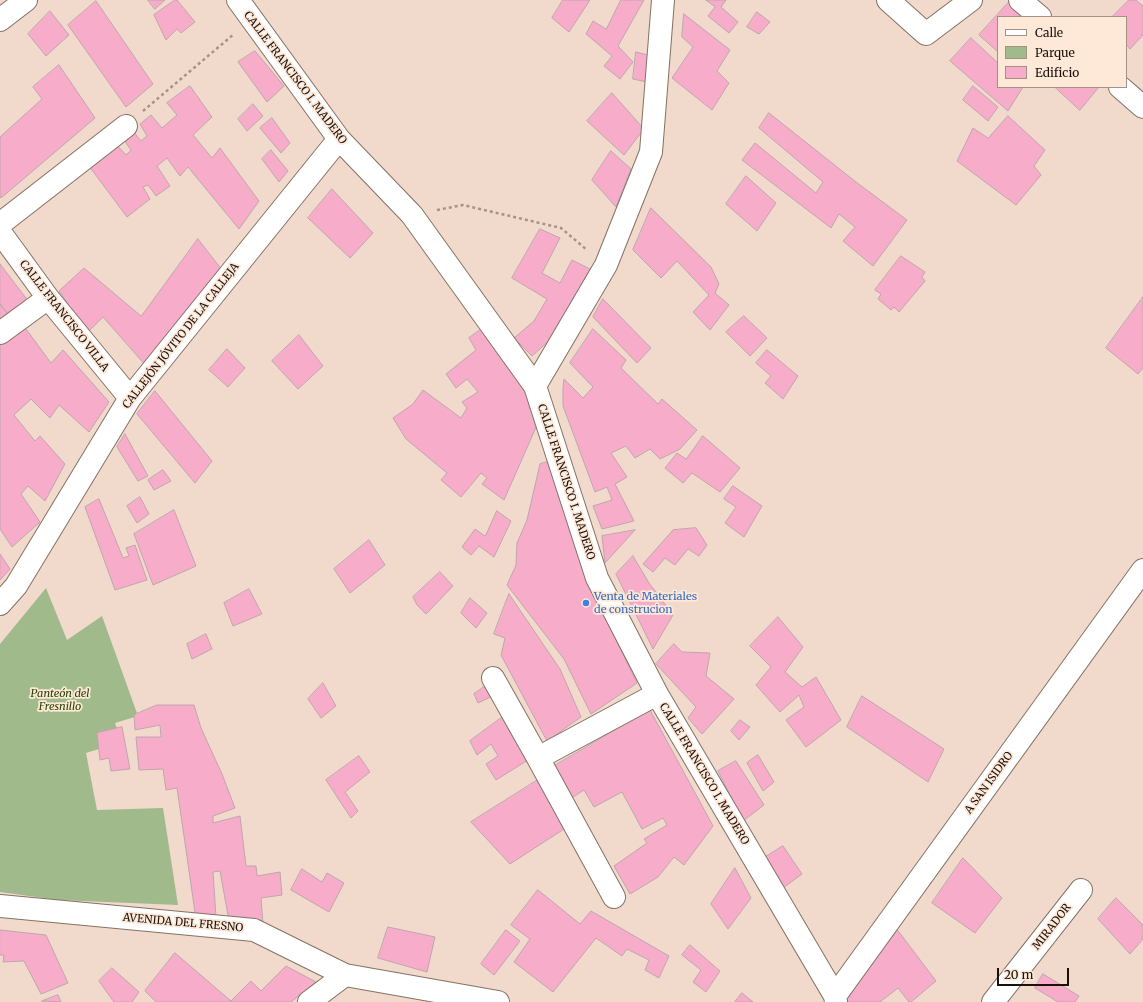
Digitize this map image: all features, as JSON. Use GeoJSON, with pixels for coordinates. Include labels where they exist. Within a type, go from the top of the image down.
{"type":"FeatureCollection","features":[{"type":"Feature","properties":{"kind":"street"},"geometry":{"type":"LineString","coordinates":[[0,20],[26,0]]}},
{"type":"Feature","properties":{"kind":"street","name":"CALLE FRANCISCO I. MADERO"},"geometry":{"type":"LineString","coordinates":[[238,0],[254,10],[339,139],[412,215],[535,386],[597,578],[657,694],[835,999]]}},
{"type":"Feature","properties":{"kind":"street"},"geometry":{"type":"LineString","coordinates":[[535,386],[606,265],[651,152],[663,0]]}},
{"type":"Feature","properties":{"kind":"street"},"geometry":{"type":"LineString","coordinates":[[888,0],[926,34],[971,0]]}},
{"type":"Feature","properties":{"kind":"street"},"geometry":{"type":"LineString","coordinates":[[1020,0],[1039,16]]}},
{"type":"Feature","properties":{"kind":"street"},"geometry":{"type":"LineString","coordinates":[[1121,88],[1143,107]]}},
{"type":"Feature","properties":{"kind":"street"},"geometry":{"type":"LineString","coordinates":[[0,224],[126,126]]}},
{"type":"Feature","properties":{"kind":"street","name":"CALLEJÓN JÓVITO DE LA CALLEJA"},"geometry":{"type":"LineString","coordinates":[[0,604],[16,586],[130,398],[339,139]]}},
{"type":"Feature","properties":{"kind":"street","name":"CALLE FRANCISCO VILLA"},"geometry":{"type":"LineString","coordinates":[[0,232],[48,298],[130,398]]}},
{"type":"Feature","properties":{"kind":"street"},"geometry":{"type":"LineString","coordinates":[[0,333],[48,298]]}},
{"type":"Feature","properties":{"kind":"street","name":"A SAN ISIDRO"},"geometry":{"type":"LineString","coordinates":[[835,999],[1143,570]]}},
{"type":"Feature","properties":{"kind":"street"},"geometry":{"type":"LineString","coordinates":[[493,678],[614,897]]}},
{"type":"Feature","properties":{"kind":"street"},"geometry":{"type":"LineString","coordinates":[[538,758],[657,694]]}},
{"type":"Feature","properties":{"kind":"street","name":"MIRADOR"},"geometry":{"type":"LineString","coordinates":[[993,1002],[1081,890]]}},
{"type":"Feature","properties":{"kind":"street","name":"AVENIDA DEL FRESNO"},"geometry":{"type":"LineString","coordinates":[[0,906],[254,930],[345,976],[498,1002]]}},
{"type":"Feature","properties":{"kind":"street"},"geometry":{"type":"LineString","coordinates":[[309,1002],[345,976]]}},
{"type":"Feature","properties":{"kind":"path"},"geometry":{"type":"LineString","coordinates":[[126,126],[254,10]]}},
{"type":"Feature","properties":{"kind":"path"},"geometry":{"type":"LineString","coordinates":[[412,215],[463,205],[561,228],[606,265]]}},
{"type":"Feature","properties":{"kind":"green space","name":"Panteón del Fresnillo"},"geometry":{"type":"Polygon","coordinates":[[[46,588],[67,640],[102,616],[138,716],[115,723],[122,742],[86,753],[97,810],[163,808],[178,905],[58,900],[0,892],[0,644],[46,588]]]}},
{"type":"Feature","properties":{"kind":"building"},"geometry":{"type":"Polygon","coordinates":[[[148,0],[165,0],[155,9],[148,0]]]}},
{"type":"Feature","properties":{"kind":"building"},"geometry":{"type":"Polygon","coordinates":[[[177,0],[195,22],[181,33],[177,29],[166,40],[154,15],[177,0]]]}},
{"type":"Feature","properties":{"kind":"building"},"geometry":{"type":"Polygon","coordinates":[[[563,0],[590,0],[569,32],[552,18],[563,0]]]}},
{"type":"Feature","properties":{"kind":"building"},"geometry":{"type":"Polygon","coordinates":[[[621,0],[644,0],[618,46],[633,62],[620,79],[604,66],[612,56],[586,34],[593,21],[606,29],[621,0]]]}},
{"type":"Feature","properties":{"kind":"building"},"geometry":{"type":"Polygon","coordinates":[[[706,0],[726,0],[721,7],[738,22],[729,33],[708,16],[715,7],[706,0]]]}},
{"type":"Feature","properties":{"kind":"building"},"geometry":{"type":"Polygon","coordinates":[[[1129,0],[1136,0],[1143,6],[1143,35],[1130,49],[1127,45],[1127,16],[1113,16],[1129,0]]]}},
{"type":"Feature","properties":{"kind":"building"},"geometry":{"type":"Polygon","coordinates":[[[96,1],[153,84],[126,107],[68,25],[96,1]]]}},
{"type":"Feature","properties":{"kind":"building"},"geometry":{"type":"Polygon","coordinates":[[[1010,1],[1028,16],[997,16],[997,51],[979,35],[1010,1]]]}},
{"type":"Feature","properties":{"kind":"building"},"geometry":{"type":"Polygon","coordinates":[[[50,11],[69,35],[46,56],[28,34],[50,11]]]}},
{"type":"Feature","properties":{"kind":"building"},"geometry":{"type":"Polygon","coordinates":[[[757,12],[770,22],[759,34],[747,27],[757,12]]]}},
{"type":"Feature","properties":{"kind":"building"},"geometry":{"type":"Polygon","coordinates":[[[684,14],[730,50],[717,71],[729,83],[712,110],[672,78],[693,47],[682,37],[684,14]]]}},
{"type":"Feature","properties":{"kind":"building"},"geometry":{"type":"Polygon","coordinates":[[[971,38],[997,62],[997,88],[1022,88],[1008,111],[950,61],[971,38]]]}},
{"type":"Feature","properties":{"kind":"building"},"geometry":{"type":"Polygon","coordinates":[[[255,51],[284,86],[267,102],[238,62],[255,51]]]}},
{"type":"Feature","properties":{"kind":"building"},"geometry":{"type":"Polygon","coordinates":[[[636,52],[652,56],[647,82],[633,79],[636,52]]]}},
{"type":"Feature","properties":{"kind":"building"},"geometry":{"type":"Polygon","coordinates":[[[59,65],[95,118],[1,198],[0,137],[42,99],[33,87],[59,65]]]}},
{"type":"Feature","properties":{"kind":"building"},"geometry":{"type":"Polygon","coordinates":[[[190,86],[212,117],[193,135],[212,158],[220,148],[259,201],[239,229],[188,167],[180,176],[167,158],[157,166],[170,186],[156,196],[148,185],[143,187],[150,199],[127,217],[89,166],[114,142],[126,155],[131,150],[122,137],[132,130],[141,141],[147,136],[140,124],[151,115],[162,128],[177,115],[167,103],[190,86]]]}},
{"type":"Feature","properties":{"kind":"building"},"geometry":{"type":"Polygon","coordinates":[[[973,86],[998,107],[988,121],[963,100],[973,86]]]}},
{"type":"Feature","properties":{"kind":"building"},"geometry":{"type":"Polygon","coordinates":[[[1056,88],[1098,88],[1080,110],[1056,88]]]}},
{"type":"Feature","properties":{"kind":"building"},"geometry":{"type":"Polygon","coordinates":[[[612,93],[644,129],[624,155],[587,121],[612,93]]]}},
{"type":"Feature","properties":{"kind":"building"},"geometry":{"type":"Polygon","coordinates":[[[253,104],[263,116],[247,131],[238,119],[253,104]]]}},
{"type":"Feature","properties":{"kind":"building"},"geometry":{"type":"Polygon","coordinates":[[[769,113],[856,182],[907,220],[873,266],[843,241],[855,227],[839,214],[831,228],[742,160],[755,143],[816,193],[823,182],[759,128],[769,113]]]}},
{"type":"Feature","properties":{"kind":"building"},"geometry":{"type":"Polygon","coordinates":[[[1008,116],[1045,150],[1034,166],[1041,175],[1016,205],[957,161],[973,128],[988,138],[1008,116]]]}},
{"type":"Feature","properties":{"kind":"building"},"geometry":{"type":"Polygon","coordinates":[[[272,118],[290,143],[281,153],[260,128],[272,118]]]}},
{"type":"Feature","properties":{"kind":"building"},"geometry":{"type":"Polygon","coordinates":[[[271,150],[288,171],[279,182],[262,159],[271,150]]]}},
{"type":"Feature","properties":{"kind":"building"},"geometry":{"type":"Polygon","coordinates":[[[611,151],[631,169],[616,207],[592,180],[611,151]]]}},
{"type":"Feature","properties":{"kind":"building"},"geometry":{"type":"Polygon","coordinates":[[[746,176],[776,203],[757,231],[726,204],[746,176]]]}},
{"type":"Feature","properties":{"kind":"building"},"geometry":{"type":"Polygon","coordinates":[[[332,189],[373,233],[350,258],[308,218],[332,189]]]}},
{"type":"Feature","properties":{"kind":"building"},"geometry":{"type":"Polygon","coordinates":[[[651,208],[711,267],[719,284],[715,293],[729,305],[710,330],[693,312],[709,295],[677,261],[661,278],[633,250],[651,208]]]}},
{"type":"Feature","properties":{"kind":"building"},"geometry":{"type":"Polygon","coordinates":[[[540,229],[560,238],[542,273],[560,283],[572,260],[590,269],[551,339],[532,356],[514,338],[534,321],[547,299],[512,278],[540,229]]]}},
{"type":"Feature","properties":{"kind":"building"},"geometry":{"type":"Polygon","coordinates":[[[198,239],[222,270],[147,367],[103,317],[87,333],[59,291],[84,268],[141,316],[198,239]]]}},
{"type":"Feature","properties":{"kind":"building"},"geometry":{"type":"Polygon","coordinates":[[[901,256],[925,272],[922,277],[925,281],[899,312],[894,307],[891,310],[878,299],[881,294],[875,290],[901,256]]]}},
{"type":"Feature","properties":{"kind":"building"},"geometry":{"type":"Polygon","coordinates":[[[0,264],[32,306],[13,321],[0,304],[0,264]]]}},
{"type":"Feature","properties":{"kind":"building"},"geometry":{"type":"Polygon","coordinates":[[[1143,297],[1143,368],[1138,374],[1106,348],[1143,297]]]}},
{"type":"Feature","properties":{"kind":"building"},"geometry":{"type":"Polygon","coordinates":[[[603,299],[651,348],[637,363],[593,317],[603,299]]]}},
{"type":"Feature","properties":{"kind":"building"},"geometry":{"type":"Polygon","coordinates":[[[0,304],[13,321],[0,330],[0,304]]]}},
{"type":"Feature","properties":{"kind":"building"},"geometry":{"type":"Polygon","coordinates":[[[744,316],[767,338],[750,356],[726,332],[744,316]]]}},
{"type":"Feature","properties":{"kind":"building"},"geometry":{"type":"Polygon","coordinates":[[[23,325],[51,363],[63,350],[109,402],[89,432],[59,405],[50,418],[31,399],[14,415],[35,441],[40,436],[65,464],[45,501],[28,486],[21,494],[40,522],[12,547],[0,529],[0,345],[23,325]]]}},
{"type":"Feature","properties":{"kind":"building"},"geometry":{"type":"Polygon","coordinates":[[[483,328],[541,416],[504,500],[482,484],[487,478],[481,473],[461,497],[441,480],[447,473],[406,439],[393,418],[413,404],[423,390],[461,418],[467,408],[462,402],[478,392],[467,379],[456,388],[446,374],[476,350],[469,338],[483,328]]]}},
{"type":"Feature","properties":{"kind":"building"},"geometry":{"type":"Polygon","coordinates":[[[593,329],[626,360],[621,368],[658,404],[662,399],[697,430],[680,449],[660,459],[650,449],[635,458],[626,446],[611,453],[627,477],[615,484],[634,521],[602,529],[593,506],[612,500],[607,487],[595,492],[563,406],[564,379],[583,398],[593,387],[570,363],[593,329]]]}},
{"type":"Feature","properties":{"kind":"building"},"geometry":{"type":"Polygon","coordinates":[[[299,335],[323,366],[298,389],[272,361],[299,335]]]}},
{"type":"Feature","properties":{"kind":"building"},"geometry":{"type":"Polygon","coordinates":[[[227,349],[245,368],[228,387],[209,370],[227,349]]]}},
{"type":"Feature","properties":{"kind":"building"},"geometry":{"type":"Polygon","coordinates":[[[767,350],[798,376],[783,399],[765,383],[771,376],[756,363],[767,350]]]}},
{"type":"Feature","properties":{"kind":"building"},"geometry":{"type":"Polygon","coordinates":[[[155,391],[212,461],[195,483],[137,414],[155,391]]]}},
{"type":"Feature","properties":{"kind":"building"},"geometry":{"type":"Polygon","coordinates":[[[125,434],[148,476],[138,481],[117,447],[125,434]]]}},
{"type":"Feature","properties":{"kind":"building"},"geometry":{"type":"Polygon","coordinates":[[[703,436],[740,468],[720,492],[692,473],[683,483],[665,468],[677,453],[686,459],[703,436]]]}},
{"type":"Feature","properties":{"kind":"building"},"geometry":{"type":"Polygon","coordinates":[[[555,460],[588,582],[637,683],[591,714],[564,659],[507,585],[516,565],[517,543],[527,520],[540,464],[555,460]]]}},
{"type":"Feature","properties":{"kind":"building"},"geometry":{"type":"Polygon","coordinates":[[[163,470],[171,481],[154,490],[148,480],[163,470]]]}},
{"type":"Feature","properties":{"kind":"building"},"geometry":{"type":"Polygon","coordinates":[[[733,486],[762,506],[744,537],[725,523],[736,507],[724,499],[733,486]]]}},
{"type":"Feature","properties":{"kind":"building"},"geometry":{"type":"Polygon","coordinates":[[[140,497],[149,514],[137,523],[127,506],[140,497]]]}},
{"type":"Feature","properties":{"kind":"building"},"geometry":{"type":"Polygon","coordinates":[[[99,499],[123,558],[129,556],[126,548],[135,545],[147,580],[115,590],[85,507],[99,499]]]}},
{"type":"Feature","properties":{"kind":"building"},"geometry":{"type":"Polygon","coordinates":[[[174,510],[196,566],[153,585],[134,534],[174,510]]]}},
{"type":"Feature","properties":{"kind":"building"},"geometry":{"type":"Polygon","coordinates":[[[497,511],[511,521],[494,557],[479,546],[471,555],[462,547],[475,529],[485,536],[497,511]]]}},
{"type":"Feature","properties":{"kind":"building"},"geometry":{"type":"Polygon","coordinates":[[[696,528],[707,545],[699,556],[688,549],[675,565],[665,558],[653,572],[643,564],[673,530],[696,528]]]}},
{"type":"Feature","properties":{"kind":"building"},"geometry":{"type":"Polygon","coordinates":[[[635,530],[605,563],[602,536],[635,530]]]}},
{"type":"Feature","properties":{"kind":"building"},"geometry":{"type":"Polygon","coordinates":[[[369,540],[385,565],[350,593],[334,569],[369,540]]]}},
{"type":"Feature","properties":{"kind":"building"},"geometry":{"type":"Polygon","coordinates":[[[0,554],[10,569],[0,580],[0,554]]]}},
{"type":"Feature","properties":{"kind":"building"},"geometry":{"type":"Polygon","coordinates":[[[633,556],[649,583],[673,615],[653,649],[616,574],[633,556]]]}},
{"type":"Feature","properties":{"kind":"building"},"geometry":{"type":"Polygon","coordinates":[[[440,572],[453,586],[426,614],[417,605],[413,597],[440,572]]]}},
{"type":"Feature","properties":{"kind":"building"},"geometry":{"type":"Polygon","coordinates":[[[249,589],[262,614],[233,626],[224,603],[249,589]]]}},
{"type":"Feature","properties":{"kind":"building"},"geometry":{"type":"Polygon","coordinates":[[[509,594],[560,669],[581,717],[547,741],[501,655],[505,638],[494,634],[509,594]]]}},
{"type":"Feature","properties":{"kind":"building"},"geometry":{"type":"Polygon","coordinates":[[[470,598],[487,613],[476,628],[461,613],[470,598]]]}},
{"type":"Feature","properties":{"kind":"building"},"geometry":{"type":"Polygon","coordinates":[[[778,617],[803,647],[785,672],[802,687],[816,677],[841,720],[806,747],[786,720],[804,707],[799,695],[780,712],[756,685],[771,667],[750,646],[778,617]]]}},
{"type":"Feature","properties":{"kind":"building"},"geometry":{"type":"Polygon","coordinates":[[[206,634],[212,649],[192,659],[187,644],[206,634]]]}},
{"type":"Feature","properties":{"kind":"building"},"geometry":{"type":"Polygon","coordinates":[[[674,644],[682,652],[710,653],[706,676],[734,699],[702,734],[688,718],[696,707],[656,664],[674,644]]]}},
{"type":"Feature","properties":{"kind":"building"},"geometry":{"type":"Polygon","coordinates":[[[323,683],[336,706],[321,718],[308,699],[323,683]]]}},
{"type":"Feature","properties":{"kind":"building"},"geometry":{"type":"Polygon","coordinates":[[[490,683],[495,695],[478,703],[474,694],[490,683]]]}},
{"type":"Feature","properties":{"kind":"building"},"geometry":{"type":"Polygon","coordinates":[[[862,696],[944,749],[928,782],[847,727],[862,696]]]}},
{"type":"Feature","properties":{"kind":"building"},"geometry":{"type":"Polygon","coordinates":[[[157,705],[194,705],[201,728],[222,774],[235,808],[213,816],[213,823],[240,816],[246,866],[256,866],[257,876],[280,872],[282,895],[261,898],[263,924],[230,926],[220,871],[213,872],[216,917],[196,919],[177,788],[166,790],[163,769],[139,770],[136,737],[161,737],[160,725],[135,730],[134,715],[157,705]]]}},
{"type":"Feature","properties":{"kind":"building"},"geometry":{"type":"Polygon","coordinates":[[[650,710],[713,826],[684,865],[674,857],[658,877],[630,894],[614,866],[647,843],[644,839],[667,825],[663,818],[642,829],[622,792],[594,807],[584,790],[567,801],[549,769],[650,710]]]}},
{"type":"Feature","properties":{"kind":"building"},"geometry":{"type":"Polygon","coordinates":[[[504,716],[528,760],[496,780],[486,764],[498,756],[491,744],[477,755],[470,741],[504,716]]]}},
{"type":"Feature","properties":{"kind":"building"},"geometry":{"type":"Polygon","coordinates":[[[740,720],[750,727],[739,740],[731,731],[740,720]]]}},
{"type":"Feature","properties":{"kind":"building"},"geometry":{"type":"Polygon","coordinates":[[[122,727],[130,769],[111,771],[109,758],[100,760],[97,733],[122,727]]]}},
{"type":"Feature","properties":{"kind":"building"},"geometry":{"type":"Polygon","coordinates":[[[758,755],[774,782],[763,791],[747,763],[758,755]]]}},
{"type":"Feature","properties":{"kind":"building"},"geometry":{"type":"Polygon","coordinates":[[[359,756],[370,772],[345,792],[358,811],[351,818],[326,780],[359,756]]]}},
{"type":"Feature","properties":{"kind":"building"},"geometry":{"type":"Polygon","coordinates":[[[736,761],[764,805],[743,821],[718,771],[736,761]]]}},
{"type":"Feature","properties":{"kind":"building"},"geometry":{"type":"Polygon","coordinates":[[[541,778],[564,829],[510,864],[471,822],[541,778]]]}},
{"type":"Feature","properties":{"kind":"building"},"geometry":{"type":"Polygon","coordinates":[[[783,846],[802,874],[783,888],[764,858],[783,846]]]}},
{"type":"Feature","properties":{"kind":"building"},"geometry":{"type":"Polygon","coordinates":[[[963,858],[1002,898],[975,933],[932,903],[963,858]]]}},
{"type":"Feature","properties":{"kind":"building"},"geometry":{"type":"Polygon","coordinates":[[[735,868],[751,898],[728,929],[711,904],[735,868]]]}},
{"type":"Feature","properties":{"kind":"building"},"geometry":{"type":"Polygon","coordinates":[[[302,869],[322,882],[327,873],[344,883],[329,912],[291,890],[302,869]]]}},
{"type":"Feature","properties":{"kind":"building"},"geometry":{"type":"Polygon","coordinates":[[[538,890],[580,924],[591,911],[669,956],[659,978],[645,970],[649,960],[627,949],[622,956],[596,938],[553,992],[514,962],[530,939],[511,925],[538,890]]]}},
{"type":"Feature","properties":{"kind":"building"},"geometry":{"type":"Polygon","coordinates":[[[1116,898],[1143,925],[1143,939],[1130,954],[1098,919],[1116,898]]]}},
{"type":"Feature","properties":{"kind":"building"},"geometry":{"type":"Polygon","coordinates":[[[388,927],[435,937],[427,972],[378,958],[388,927]]]}},
{"type":"Feature","properties":{"kind":"building"},"geometry":{"type":"Polygon","coordinates":[[[896,928],[936,981],[911,1002],[909,1002],[898,988],[880,1002],[846,1002],[842,996],[896,928]]]}},
{"type":"Feature","properties":{"kind":"building"},"geometry":{"type":"Polygon","coordinates":[[[0,930],[46,935],[68,983],[41,994],[24,961],[3,962],[4,955],[0,955],[0,930]]]}},
{"type":"Feature","properties":{"kind":"building"},"geometry":{"type":"Polygon","coordinates":[[[506,930],[520,941],[494,975],[481,964],[506,930]]]}},
{"type":"Feature","properties":{"kind":"building"},"geometry":{"type":"Polygon","coordinates":[[[690,945],[720,971],[706,992],[693,982],[701,970],[682,955],[690,945]]]}},
{"type":"Feature","properties":{"kind":"building"},"geometry":{"type":"Polygon","coordinates":[[[175,953],[231,1001],[251,981],[261,991],[286,966],[316,982],[291,1002],[156,1002],[145,991],[175,953]]]}},
{"type":"Feature","properties":{"kind":"building"},"geometry":{"type":"Polygon","coordinates":[[[112,968],[139,992],[132,1002],[114,1002],[99,981],[112,968]]]}},
{"type":"Feature","properties":{"kind":"building"},"geometry":{"type":"Polygon","coordinates":[[[1043,974],[1079,996],[1075,1002],[1058,1002],[1035,988],[1043,974]]]}},
{"type":"Feature","properties":{"kind":"building"},"geometry":{"type":"Polygon","coordinates":[[[742,993],[753,1002],[735,1002],[742,993]]]}},
{"type":"Feature","properties":{"kind":"building"},"geometry":{"type":"Polygon","coordinates":[[[58,995],[61,1002],[42,1001],[58,995]]]}},
{"type":"Feature","properties":{"kind":"place","name":"Venta de Materiales de construcion"},"geometry":{"type":"Point","coordinates":[586,603]}}]}
